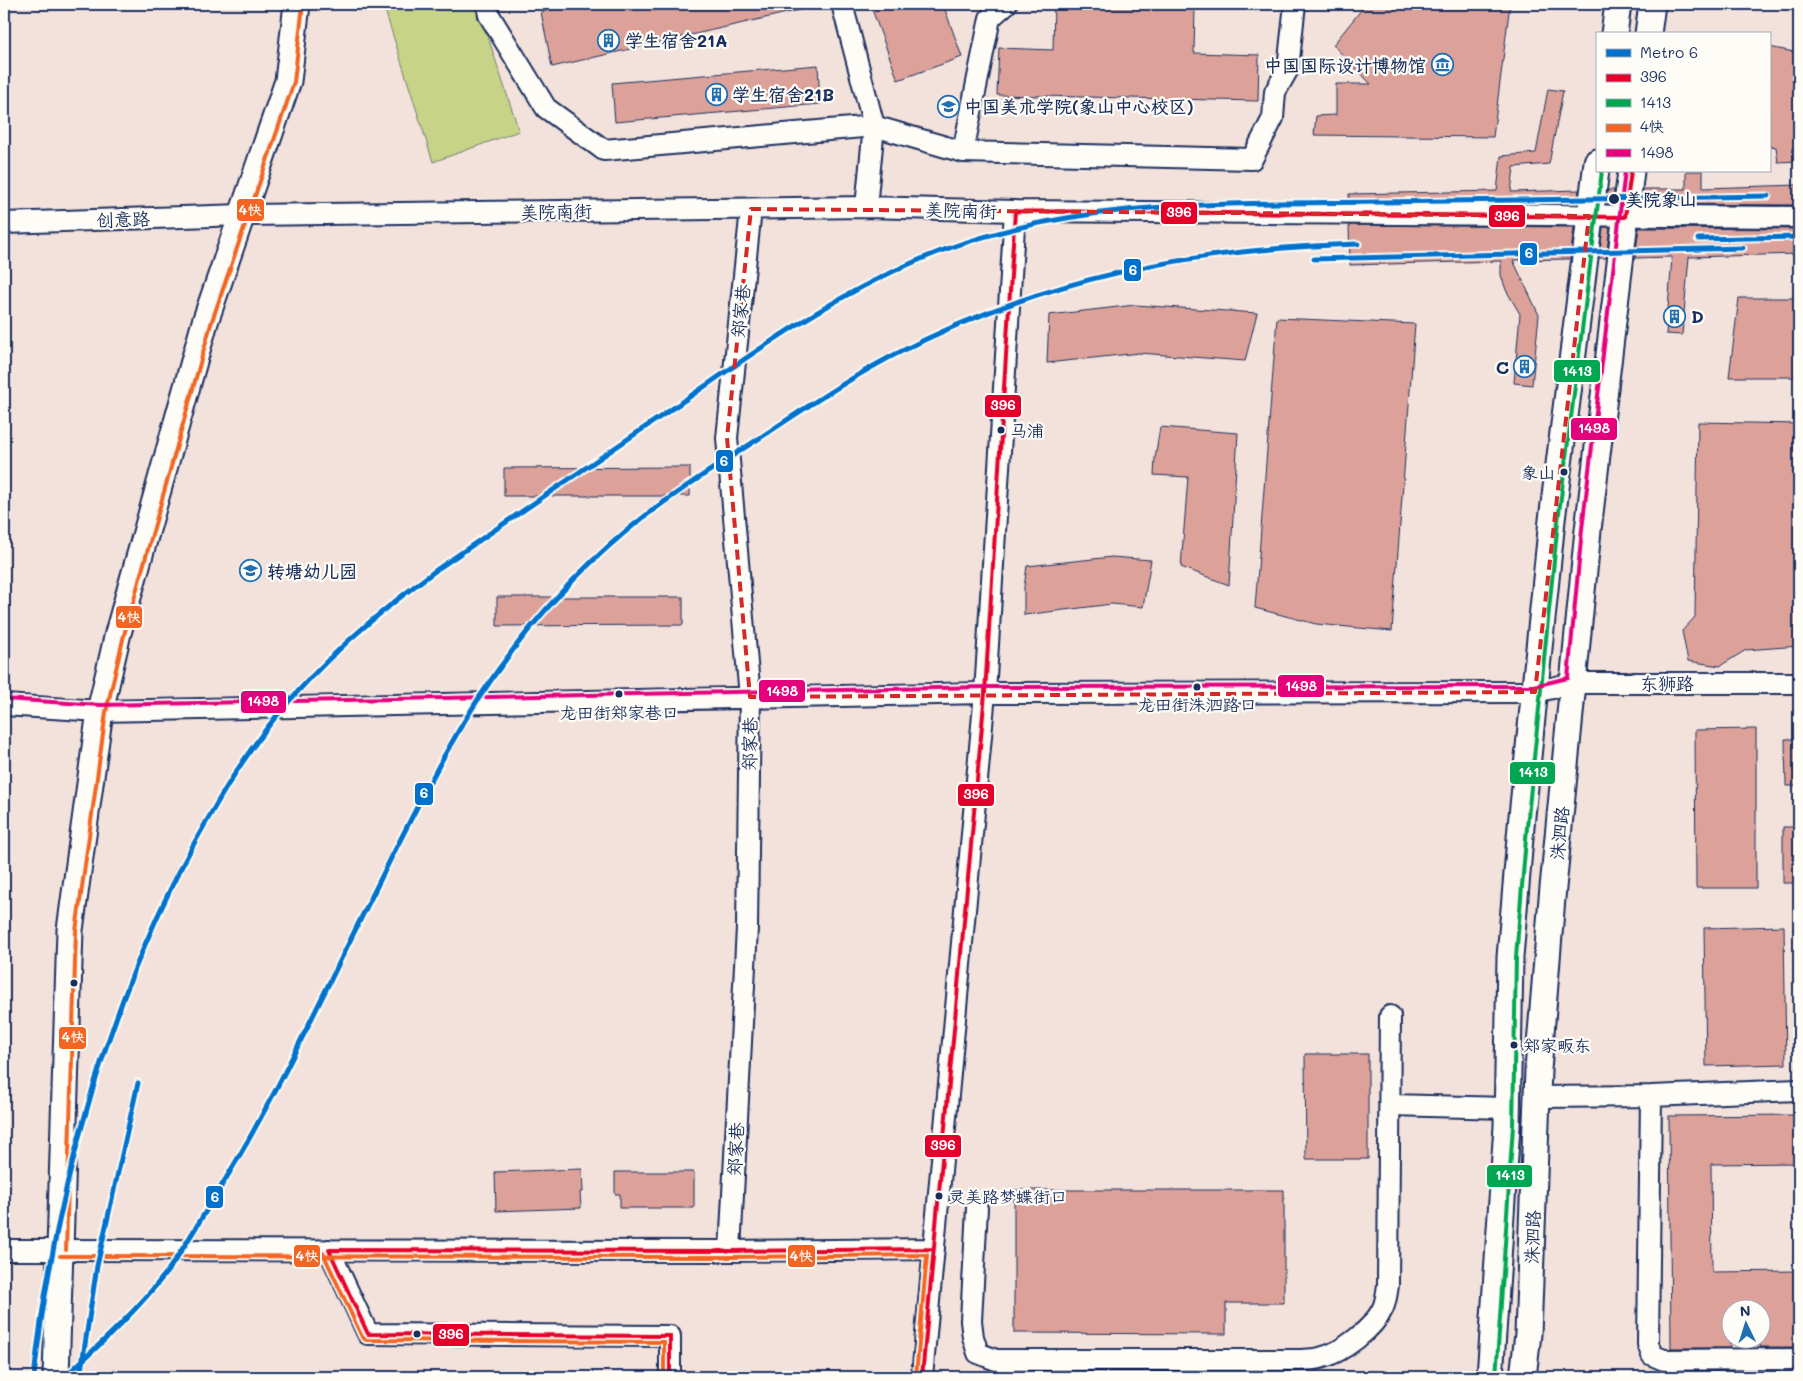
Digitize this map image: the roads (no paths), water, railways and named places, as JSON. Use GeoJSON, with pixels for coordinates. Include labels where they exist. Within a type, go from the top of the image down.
{"type":"FeatureCollection","features":[{"type":"Feature","properties":{"kind":"main road"},"geometry":{"type":"LineString","coordinates":[[56,1377],[70,930],[100,711],[118,633],[203,332],[288,81],[297,4]]}},
{"type":"Feature","properties":{"kind":"main road"},"geometry":{"type":"LineString","coordinates":[[1614,32],[1618,4]]}},
{"type":"Feature","properties":{"kind":"main road"},"geometry":{"type":"LineString","coordinates":[[1648,32],[1652,4]]}},
{"type":"Feature","properties":{"kind":"main road","name":"洙泗路"},"geometry":{"type":"LineString","coordinates":[[1490,1377],[1507,1108],[1510,958],[1521,826],[1552,520],[1596,170]]}},
{"type":"Feature","properties":{"kind":"main road","name":"洙泗路"},"geometry":{"type":"LineString","coordinates":[[1523,1377],[1528,1334],[1537,1097],[1552,907],[1588,530],[1631,172]]}},
{"type":"Feature","properties":{"kind":"street"},"geometry":{"type":"LineString","coordinates":[[487,4],[489,15],[546,108],[604,150],[874,126],[963,152],[1252,159],[1273,118],[1275,92],[1288,68],[1295,4]]}},
{"type":"Feature","properties":{"kind":"street"},"geometry":{"type":"LineString","coordinates":[[842,4],[874,126],[866,207]]}},
{"type":"Feature","properties":{"kind":"street"},"geometry":{"type":"LineString","coordinates":[[963,152],[990,18],[1006,4]]}},
{"type":"Feature","properties":{"kind":"street","name":"美院南街"},"geometry":{"type":"LineString","coordinates":[[242,215],[866,207],[1015,211],[1799,217]]}},
{"type":"Feature","properties":{"kind":"street","name":"郑家巷"},"geometry":{"type":"LineString","coordinates":[[730,1251],[747,928],[750,697],[727,438],[751,209]]}},
{"type":"Feature","properties":{"kind":"street"},"geometry":{"type":"LineString","coordinates":[[922,1377],[985,693],[1015,211]]}},
{"type":"Feature","properties":{"kind":"street","name":"创意路"},"geometry":{"type":"LineString","coordinates":[[4,223],[242,215]]}},
{"type":"Feature","properties":{"kind":"street","name":"东狮路"},"geometry":{"type":"LineString","coordinates":[[4,705],[100,711],[985,693],[1535,692],[1574,683],[1799,683]]}},
{"type":"Feature","properties":{"kind":"street"},"geometry":{"type":"LineString","coordinates":[[976,1208],[971,1321],[978,1353],[996,1360],[1320,1358],[1337,1352],[1356,1339],[1372,1324],[1384,1308],[1388,1285],[1390,1016]]}},
{"type":"Feature","properties":{"kind":"street"},"geometry":{"type":"LineString","coordinates":[[1537,1097],[1652,1096],[1799,1090]]}},
{"type":"Feature","properties":{"kind":"street"},"geometry":{"type":"LineString","coordinates":[[1652,1096],[1648,1344],[1652,1355],[1664,1360],[1799,1359]]}},
{"type":"Feature","properties":{"kind":"street"},"geometry":{"type":"LineString","coordinates":[[1390,1105],[1507,1108]]}},
{"type":"Feature","properties":{"kind":"street"},"geometry":{"type":"LineString","coordinates":[[4,1250],[730,1251],[934,1249]]}},
{"type":"Feature","properties":{"kind":"street"},"geometry":{"type":"LineString","coordinates":[[329,1250],[368,1334],[670,1336],[670,1377]]}},
{"type":"Feature","properties":{"kind":"metro line","name":"6"},"geometry":{"type":"LineString","coordinates":[[34,1377],[44,1305],[73,1160],[93,1088],[117,1017],[144,948],[174,881],[216,804],[247,755],[292,697],[311,677],[351,638],[394,602],[439,568],[744,359],[839,300],[905,266],[941,251],[994,234],[1048,221],[1158,207],[1214,204],[1768,196]]}},
{"type":"Feature","properties":{"kind":"metro line","name":"6"},"geometry":{"type":"LineString","coordinates":[[1698,239],[1799,237]]}},
{"type":"Feature","properties":{"kind":"metro line","name":"6"},"geometry":{"type":"LineString","coordinates":[[71,1371],[121,1324],[166,1273],[219,1191],[277,1087],[424,793],[461,726],[481,695],[501,665],[547,609],[598,556],[625,532],[703,475],[856,376],[948,329],[1004,306],[1118,273],[1176,261],[1296,247],[1358,244]]}},
{"type":"Feature","properties":{"kind":"metro line","name":"6"},"geometry":{"type":"LineString","coordinates":[[1314,259],[1743,248]]}},
{"type":"Feature","properties":{"kind":"metro line","name":"6"},"geometry":{"type":"LineString","coordinates":[[80,1377],[97,1266],[138,1083]]}},
{"type":"Feature","properties":{"kind":"place","name":"学生宿舍21A"},"geometry":{"type":"Point","coordinates":[609,40]}},
{"type":"Feature","properties":{"kind":"place","name":"中国国际设计博物馆"},"geometry":{"type":"Point","coordinates":[1442,65]}},
{"type":"Feature","properties":{"kind":"place","name":"学生宿舍21B"},"geometry":{"type":"Point","coordinates":[716,94]}},
{"type":"Feature","properties":{"kind":"place","name":"中国美术学院(象山中心校区)"},"geometry":{"type":"Point","coordinates":[948,106]}},
{"type":"Feature","properties":{"kind":"place","name":"美院象山"},"geometry":{"type":"Point","coordinates":[1614,199]}},
{"type":"Feature","properties":{"kind":"place","name":"D"},"geometry":{"type":"Point","coordinates":[1675,316]}},
{"type":"Feature","properties":{"kind":"place","name":"C"},"geometry":{"type":"Point","coordinates":[1525,367]}},
{"type":"Feature","properties":{"kind":"place","name":"马浦"},"geometry":{"type":"Point","coordinates":[1001,430]}},
{"type":"Feature","properties":{"kind":"place","name":"象山"},"geometry":{"type":"Point","coordinates":[1564,472]}},
{"type":"Feature","properties":{"kind":"place","name":"转塘幼儿园"},"geometry":{"type":"Point","coordinates":[251,571]}},
{"type":"Feature","properties":{"kind":"place","name":"龙田街洙泗路口"},"geometry":{"type":"Point","coordinates":[1197,687]}},
{"type":"Feature","properties":{"kind":"place","name":"龙田街郑家巷口"},"geometry":{"type":"Point","coordinates":[619,694]}},
{"type":"Feature","properties":{"kind":"place","name":"郑家畈东"},"geometry":{"type":"Point","coordinates":[1514,1045]}},
{"type":"Feature","properties":{"kind":"place","name":"灵美路梦蝶街口"},"geometry":{"type":"Point","coordinates":[939,1196]}}]}
